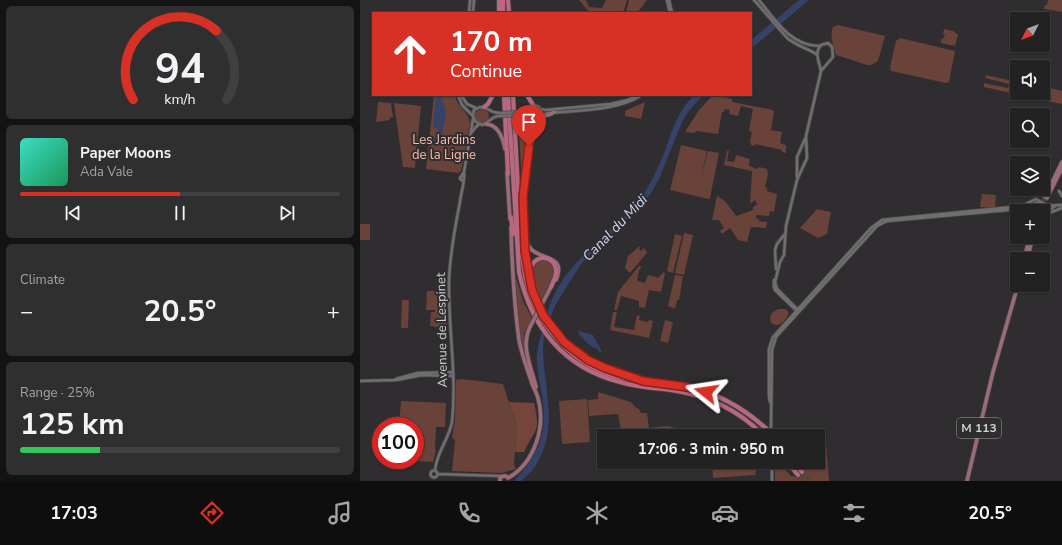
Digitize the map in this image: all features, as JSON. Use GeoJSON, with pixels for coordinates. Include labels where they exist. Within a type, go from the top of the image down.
{"type":"FeatureCollection","features":[{"type":"Feature","properties":{"kind":"highway"},"geometry":{"type":"LineString","coordinates":[[499,0],[499,12]]}},
{"type":"Feature","properties":{"kind":"highway"},"geometry":{"type":"LineString","coordinates":[[503,0],[503,12]]}},
{"type":"Feature","properties":{"kind":"highway"},"geometry":{"type":"LineString","coordinates":[[508,0],[511,9],[510,12]]}},
{"type":"Feature","properties":{"kind":"highway"},"geometry":{"type":"LineString","coordinates":[[484,107],[488,104],[492,96]]}},
{"type":"Feature","properties":{"kind":"highway"},"geometry":{"type":"LineString","coordinates":[[504,96],[508,174]]}},
{"type":"Feature","properties":{"kind":"highway"},"geometry":{"type":"LineString","coordinates":[[508,96],[517,260],[521,285],[534,317],[555,344],[572,360],[601,376],[619,382],[684,392],[710,400],[730,409],[756,429]]}},
{"type":"Feature","properties":{"kind":"highway"},"geometry":{"type":"LineString","coordinates":[[513,96],[521,246],[526,281],[533,302],[541,317],[555,336],[583,361],[611,375],[687,387],[716,395],[744,410],[770,429]]}},
{"type":"Feature","properties":{"kind":"highway"},"geometry":{"type":"LineString","coordinates":[[528,96],[533,105]]}},
{"type":"Feature","properties":{"kind":"highway"},"geometry":{"type":"LineString","coordinates":[[510,217],[517,260]]}},
{"type":"Feature","properties":{"kind":"highway"},"geometry":{"type":"LineString","coordinates":[[524,217],[525,257],[536,302],[543,315],[564,342],[575,351],[596,364],[614,372],[643,381]]}},
{"type":"Feature","properties":{"kind":"highway"},"geometry":{"type":"LineString","coordinates":[[530,280],[530,270],[534,262],[542,258],[549,259],[554,264],[556,272],[551,287]]}},
{"type":"Feature","properties":{"kind":"highway"},"geometry":{"type":"LineString","coordinates":[[793,469],[798,475]]}},
{"type":"Feature","properties":{"kind":"main road"},"geometry":{"type":"LineString","coordinates":[[500,481],[502,476],[506,476],[508,479],[516,473],[530,455],[536,443],[540,421],[538,396],[526,348],[526,334],[558,275],[558,267],[553,260],[536,253],[529,248],[524,217],[524,185],[536,126],[545,116],[554,112]]}},
{"type":"Feature","properties":{"kind":"main road"},"geometry":{"type":"LineString","coordinates":[[529,155],[530,137],[535,121]]}},
{"type":"Feature","properties":{"kind":"main road"},"geometry":{"type":"LineString","coordinates":[[486,124],[493,126],[501,136],[505,149],[508,174],[513,282],[519,339],[522,353],[538,396]]}},
{"type":"Feature","properties":{"kind":"main road"},"geometry":{"type":"LineString","coordinates":[[1062,162],[1046,198],[1062,168]]}},
{"type":"Feature","properties":{"kind":"main road","name":"M 113"},"geometry":{"type":"LineString","coordinates":[[967,481],[993,371],[1017,292]]}},
{"type":"Feature","properties":{"kind":"street"},"geometry":{"type":"LineString","coordinates":[[469,12],[470,0]]}},
{"type":"Feature","properties":{"kind":"street"},"geometry":{"type":"LineString","coordinates":[[473,12],[474,0]]}},
{"type":"Feature","properties":{"kind":"street"},"geometry":{"type":"LineString","coordinates":[[668,0],[671,12]]}},
{"type":"Feature","properties":{"kind":"street"},"geometry":{"type":"LineString","coordinates":[[754,0],[791,41],[813,52],[817,55],[820,62],[821,71],[806,136],[797,157],[797,180]]}},
{"type":"Feature","properties":{"kind":"street"},"geometry":{"type":"LineString","coordinates":[[759,0],[771,18]]}},
{"type":"Feature","properties":{"kind":"street"},"geometry":{"type":"LineString","coordinates":[[781,29],[797,40],[813,46],[820,46],[828,43],[830,44],[833,50],[832,58],[821,71]]}},
{"type":"Feature","properties":{"kind":"street"},"geometry":{"type":"LineString","coordinates":[[817,55],[820,46]]}},
{"type":"Feature","properties":{"kind":"street"},"geometry":{"type":"LineString","coordinates":[[820,62],[826,64]]}},
{"type":"Feature","properties":{"kind":"street"},"geometry":{"type":"LineString","coordinates":[[458,96],[462,105],[479,124],[486,124],[490,119],[500,114]]}},
{"type":"Feature","properties":{"kind":"street"},"geometry":{"type":"LineString","coordinates":[[462,96],[467,104],[477,108],[484,107],[490,112],[500,114],[520,114],[528,107],[533,105],[540,109],[549,110],[611,104],[628,100],[635,96]]}},
{"type":"Feature","properties":{"kind":"street"},"geometry":{"type":"LineString","coordinates":[[520,114],[530,120],[535,121],[545,113],[613,106],[628,102],[640,96]]}},
{"type":"Feature","properties":{"kind":"street"},"geometry":{"type":"LineString","coordinates":[[473,117],[474,110],[477,108]]}},
{"type":"Feature","properties":{"kind":"street"},"geometry":{"type":"LineString","coordinates":[[540,109],[540,116]]}},
{"type":"Feature","properties":{"kind":"street"},"geometry":{"type":"LineString","coordinates":[[526,110],[526,118]]}},
{"type":"Feature","properties":{"kind":"street"},"geometry":{"type":"LineString","coordinates":[[490,112],[490,119]]}},
{"type":"Feature","properties":{"kind":"street","name":"Avenue de Lespinet"},"geometry":{"type":"LineString","coordinates":[[429,481],[432,477],[431,473],[435,471],[438,457],[451,427],[453,372],[449,279],[473,117]]}},
{"type":"Feature","properties":{"kind":"street","name":"Avenue de Lespinet"},"geometry":{"type":"LineString","coordinates":[[471,134],[479,124]]}},
{"type":"Feature","properties":{"kind":"street"},"geometry":{"type":"LineString","coordinates":[[797,310],[780,292],[776,285],[780,261],[784,255],[785,235],[797,180],[806,162],[806,136]]}},
{"type":"Feature","properties":{"kind":"street"},"geometry":{"type":"LineString","coordinates":[[801,149],[807,151]]}},
{"type":"Feature","properties":{"kind":"street"},"geometry":{"type":"LineString","coordinates":[[796,164],[799,167],[803,166]]}},
{"type":"Feature","properties":{"kind":"street"},"geometry":{"type":"LineString","coordinates":[[1059,191],[1062,196]]}},
{"type":"Feature","properties":{"kind":"street"},"geometry":{"type":"LineString","coordinates":[[770,429],[770,402],[772,386],[771,347],[778,333],[873,226],[882,220],[1026,205],[1036,199],[1041,203]]}},
{"type":"Feature","properties":{"kind":"street"},"geometry":{"type":"LineString","coordinates":[[1034,204],[1041,203],[1052,206],[1062,205]]}},
{"type":"Feature","properties":{"kind":"street"},"geometry":{"type":"LineString","coordinates":[[1050,209],[1056,205]]}},
{"type":"Feature","properties":{"kind":"street"},"geometry":{"type":"LineString","coordinates":[[1050,213],[1062,208]]}},
{"type":"Feature","properties":{"kind":"street"},"geometry":{"type":"LineString","coordinates":[[797,310],[872,230],[880,224],[891,221],[1010,210]]}},
{"type":"Feature","properties":{"kind":"street"},"geometry":{"type":"LineString","coordinates":[[785,235],[776,246],[774,255],[777,266],[774,286],[778,293],[797,310]]}},
{"type":"Feature","properties":{"kind":"street"},"geometry":{"type":"LineString","coordinates":[[780,242],[785,244]]}},
{"type":"Feature","properties":{"kind":"street"},"geometry":{"type":"LineString","coordinates":[[775,259],[780,261]]}},
{"type":"Feature","properties":{"kind":"street"},"geometry":{"type":"LineString","coordinates":[[393,380],[418,373],[453,372]]}},
{"type":"Feature","properties":{"kind":"street"},"geometry":{"type":"LineString","coordinates":[[360,381],[393,380],[422,375],[453,376]]}},
{"type":"Feature","properties":{"kind":"street"},"geometry":{"type":"LineString","coordinates":[[772,469],[772,481]]}},
{"type":"Feature","properties":{"kind":"street"},"geometry":{"type":"LineString","coordinates":[[435,471],[438,474],[490,477],[502,476]]}},
{"type":"Feature","properties":{"kind":"street","name":"Avenue de Lespinet"},"geometry":{"type":"LineString","coordinates":[[432,477],[435,477],[438,474]]}},
{"type":"Feature","properties":{"kind":"street"},"geometry":{"type":"LineString","coordinates":[[490,477],[500,481]]}},
{"type":"Feature","properties":{"kind":"green space"},"geometry":{"type":"Polygon","coordinates":[[[579,0],[586,0],[589,7],[602,8],[606,0],[627,0],[623,12],[589,12],[579,0]]]}},
{"type":"Feature","properties":{"kind":"green space"},"geometry":{"type":"Polygon","coordinates":[[[629,0],[647,0],[638,12],[626,12],[629,0]]]}},
{"type":"Feature","properties":{"kind":"green space"},"geometry":{"type":"Polygon","coordinates":[[[1048,0],[1062,0],[1062,12],[1044,9],[1048,0]]]}},
{"type":"Feature","properties":{"kind":"green space"},"geometry":{"type":"Polygon","coordinates":[[[838,25],[885,36],[878,61],[871,65],[867,65],[836,55],[832,41],[832,31],[833,27],[838,25]]]}},
{"type":"Feature","properties":{"kind":"green space"},"geometry":{"type":"Polygon","coordinates":[[[944,29],[953,31],[958,35],[955,46],[941,43],[941,39],[943,39],[945,34],[943,34],[944,29]]]}},
{"type":"Feature","properties":{"kind":"green space"},"geometry":{"type":"Polygon","coordinates":[[[900,38],[955,51],[949,82],[946,83],[891,71],[890,67],[896,41],[900,38]]]}},
{"type":"Feature","properties":{"kind":"green space"},"geometry":{"type":"Polygon","coordinates":[[[986,75],[1010,80],[1010,93],[984,87],[984,83],[1008,88],[1009,84],[985,78],[986,75]]]}},
{"type":"Feature","properties":{"kind":"green space"},"geometry":{"type":"Polygon","coordinates":[[[1050,88],[1062,91],[1062,104],[1042,100],[1050,100],[1050,88]]]}},
{"type":"Feature","properties":{"kind":"green space","name":"Les Jardins de la Ligne"},"geometry":{"type":"Polygon","coordinates":[[[434,96],[455,96],[458,103],[468,115],[470,123],[461,171],[458,173],[426,169],[434,96]]]}},
{"type":"Feature","properties":{"kind":"green space"},"geometry":{"type":"Polygon","coordinates":[[[712,96],[724,96],[732,99],[732,102],[773,110],[771,130],[782,132],[780,143],[786,145],[786,153],[782,152],[782,150],[755,144],[755,146],[751,145],[750,141],[752,132],[749,131],[753,109],[741,106],[738,116],[729,114],[730,110],[725,109],[724,112],[722,112],[718,134],[696,131],[695,133],[685,132],[699,110],[712,96]]]}},
{"type":"Feature","properties":{"kind":"green space"},"geometry":{"type":"Polygon","coordinates":[[[378,102],[391,103],[393,117],[389,118],[390,120],[376,122],[378,102]]]}},
{"type":"Feature","properties":{"kind":"green space"},"geometry":{"type":"Polygon","coordinates":[[[645,102],[641,119],[625,116],[625,111],[645,102]]]}},
{"type":"Feature","properties":{"kind":"green space"},"geometry":{"type":"Polygon","coordinates":[[[394,103],[421,106],[415,168],[403,167],[394,103]]]}},
{"type":"Feature","properties":{"kind":"green space"},"geometry":{"type":"Polygon","coordinates":[[[479,109],[485,109],[489,113],[489,119],[485,123],[479,123],[475,119],[475,113],[479,109]]]}},
{"type":"Feature","properties":{"kind":"green space"},"geometry":{"type":"Polygon","coordinates":[[[522,117],[531,125],[523,181],[522,203],[520,146],[517,118],[521,119],[522,117]]]}},
{"type":"Feature","properties":{"kind":"green space"},"geometry":{"type":"Polygon","coordinates":[[[681,145],[707,151],[701,178],[708,151],[719,153],[710,198],[708,199],[670,190],[681,145]]]}},
{"type":"Feature","properties":{"kind":"green space"},"geometry":{"type":"Polygon","coordinates":[[[729,150],[727,161],[734,162],[736,155],[750,159],[749,166],[753,168],[756,169],[759,167],[767,169],[768,174],[765,187],[767,188],[767,191],[777,194],[774,212],[770,211],[769,216],[756,215],[756,218],[759,219],[759,221],[767,222],[766,228],[751,227],[747,242],[738,240],[730,228],[722,234],[720,231],[724,228],[719,220],[712,220],[717,196],[726,202],[736,216],[753,210],[753,207],[757,204],[755,200],[750,204],[752,171],[724,165],[727,151],[729,150]]]}},
{"type":"Feature","properties":{"kind":"green space"},"geometry":{"type":"Polygon","coordinates":[[[982,194],[996,195],[995,208],[980,207],[982,194]]]}},
{"type":"Feature","properties":{"kind":"green space"},"geometry":{"type":"Polygon","coordinates":[[[817,209],[831,212],[827,234],[818,238],[800,228],[817,209]]]}},
{"type":"Feature","properties":{"kind":"green space"},"geometry":{"type":"Polygon","coordinates":[[[360,224],[370,224],[370,240],[360,240],[360,224]]]}},
{"type":"Feature","properties":{"kind":"green space"},"geometry":{"type":"Polygon","coordinates":[[[684,233],[693,235],[684,275],[675,273],[684,233]]]}},
{"type":"Feature","properties":{"kind":"green space"},"geometry":{"type":"Polygon","coordinates":[[[675,234],[682,236],[673,273],[667,271],[675,234]]]}},
{"type":"Feature","properties":{"kind":"green space"},"geometry":{"type":"Polygon","coordinates":[[[640,246],[639,249],[641,251],[644,248],[647,253],[630,273],[625,268],[628,256],[640,246]]]}},
{"type":"Feature","properties":{"kind":"green space"},"geometry":{"type":"Polygon","coordinates":[[[541,260],[549,261],[553,265],[554,271],[550,285],[540,304],[534,289],[532,274],[535,264],[541,260]]]}},
{"type":"Feature","properties":{"kind":"green space"},"geometry":{"type":"Polygon","coordinates":[[[639,266],[642,267],[639,270],[637,281],[645,283],[648,275],[659,278],[663,272],[665,273],[661,292],[649,290],[645,308],[639,307],[639,301],[621,296],[617,310],[614,310],[618,292],[639,266]]]}},
{"type":"Feature","properties":{"kind":"green space"},"geometry":{"type":"Polygon","coordinates":[[[514,270],[523,301],[532,318],[524,334],[525,352],[521,341],[514,270]]]}},
{"type":"Feature","properties":{"kind":"green space"},"geometry":{"type":"Polygon","coordinates":[[[675,275],[683,276],[679,300],[677,300],[675,309],[668,306],[675,275]]]}},
{"type":"Feature","properties":{"kind":"green space"},"geometry":{"type":"Polygon","coordinates":[[[427,291],[447,291],[447,327],[430,326],[431,312],[435,312],[435,310],[426,310],[427,291]]]}},
{"type":"Feature","properties":{"kind":"green space"},"geometry":{"type":"Polygon","coordinates":[[[402,300],[409,300],[408,328],[401,328],[402,300]]]}},
{"type":"Feature","properties":{"kind":"green space"},"geometry":{"type":"Polygon","coordinates":[[[778,309],[786,309],[789,313],[780,325],[774,325],[771,323],[770,316],[778,309]]]}},
{"type":"Feature","properties":{"kind":"green space"},"geometry":{"type":"Polygon","coordinates":[[[613,312],[617,312],[614,327],[634,330],[637,315],[640,316],[639,320],[648,322],[649,320],[653,321],[649,338],[610,330],[613,312]]]}},
{"type":"Feature","properties":{"kind":"green space"},"geometry":{"type":"Polygon","coordinates":[[[665,320],[673,322],[668,343],[660,341],[665,320]]]}},
{"type":"Feature","properties":{"kind":"green space"},"geometry":{"type":"Polygon","coordinates":[[[462,379],[503,384],[517,427],[514,464],[516,469],[501,473],[452,471],[455,440],[452,438],[455,420],[456,380],[462,379]]]}},
{"type":"Feature","properties":{"kind":"green space"},"geometry":{"type":"Polygon","coordinates":[[[598,392],[631,402],[639,409],[641,413],[647,413],[649,428],[668,426],[675,428],[675,426],[675,429],[621,429],[618,414],[589,416],[588,400],[598,399],[598,392]]]}},
{"type":"Feature","properties":{"kind":"green space"},"geometry":{"type":"Polygon","coordinates":[[[587,399],[590,442],[562,444],[559,401],[587,399]]]}},
{"type":"Feature","properties":{"kind":"green space"},"geometry":{"type":"Polygon","coordinates":[[[401,401],[446,403],[445,427],[436,427],[436,450],[433,462],[424,461],[424,417],[400,417],[401,401]]]}},
{"type":"Feature","properties":{"kind":"green space"},"geometry":{"type":"Polygon","coordinates":[[[825,441],[829,481],[775,481],[775,469],[784,469],[791,476],[796,477],[804,469],[825,469],[825,441]]]}},
{"type":"Feature","properties":{"kind":"green space"},"geometry":{"type":"Polygon","coordinates":[[[712,469],[769,469],[756,470],[755,475],[713,478],[712,469]]]}},
{"type":"Feature","properties":{"kind":"shaded area"},"geometry":{"type":"Polygon","coordinates":[[[509,402],[534,403],[537,425],[535,432],[524,452],[515,452],[517,427],[509,402]]]}},
{"type":"Feature","properties":{"kind":"water"},"geometry":{"type":"Polygon","coordinates":[[[799,0],[809,0],[752,48],[752,39],[799,0]]]}},
{"type":"Feature","properties":{"kind":"water"},"geometry":{"type":"Polygon","coordinates":[[[436,96],[442,96],[446,116],[441,138],[432,145],[433,138],[437,139],[439,133],[437,128],[433,127],[436,96]]]}},
{"type":"Feature","properties":{"kind":"water","name":"Canal du Midi"},"geometry":{"type":"Polygon","coordinates":[[[693,96],[702,96],[688,112],[682,122],[659,179],[651,193],[628,219],[581,264],[555,306],[544,337],[543,349],[549,423],[547,437],[543,451],[535,467],[521,481],[514,481],[530,462],[540,442],[544,421],[544,409],[537,354],[547,313],[553,298],[568,272],[631,210],[643,196],[658,167],[673,128],[688,101],[693,96]]]}},
{"type":"Feature","properties":{"kind":"water"},"geometry":{"type":"Polygon","coordinates":[[[579,331],[593,335],[602,352],[601,353],[585,341],[579,334],[579,331]]]}},
{"type":"Feature","properties":{"kind":"tunnel"},"geometry":{"type":"LineString","coordinates":[[1042,204],[1045,197]]}},
{"type":"Feature","properties":{"kind":"tunnel"},"geometry":{"type":"LineString","coordinates":[[1045,204],[1047,198]]}},
{"type":"Feature","properties":{"kind":"tunnel"},"geometry":{"type":"LineString","coordinates":[[802,472],[810,481]]}},
{"type":"Feature","properties":{"kind":"tunnel"},"geometry":{"type":"LineString","coordinates":[[798,475],[802,481]]}},
{"type":"Feature","properties":{"kind":"route"},"geometry":{"type":"LineString","coordinates":[[529,146],[523,197],[525,257],[532,290],[543,315],[564,342],[588,360],[621,375],[643,381],[687,387],[706,392]]}}]}
